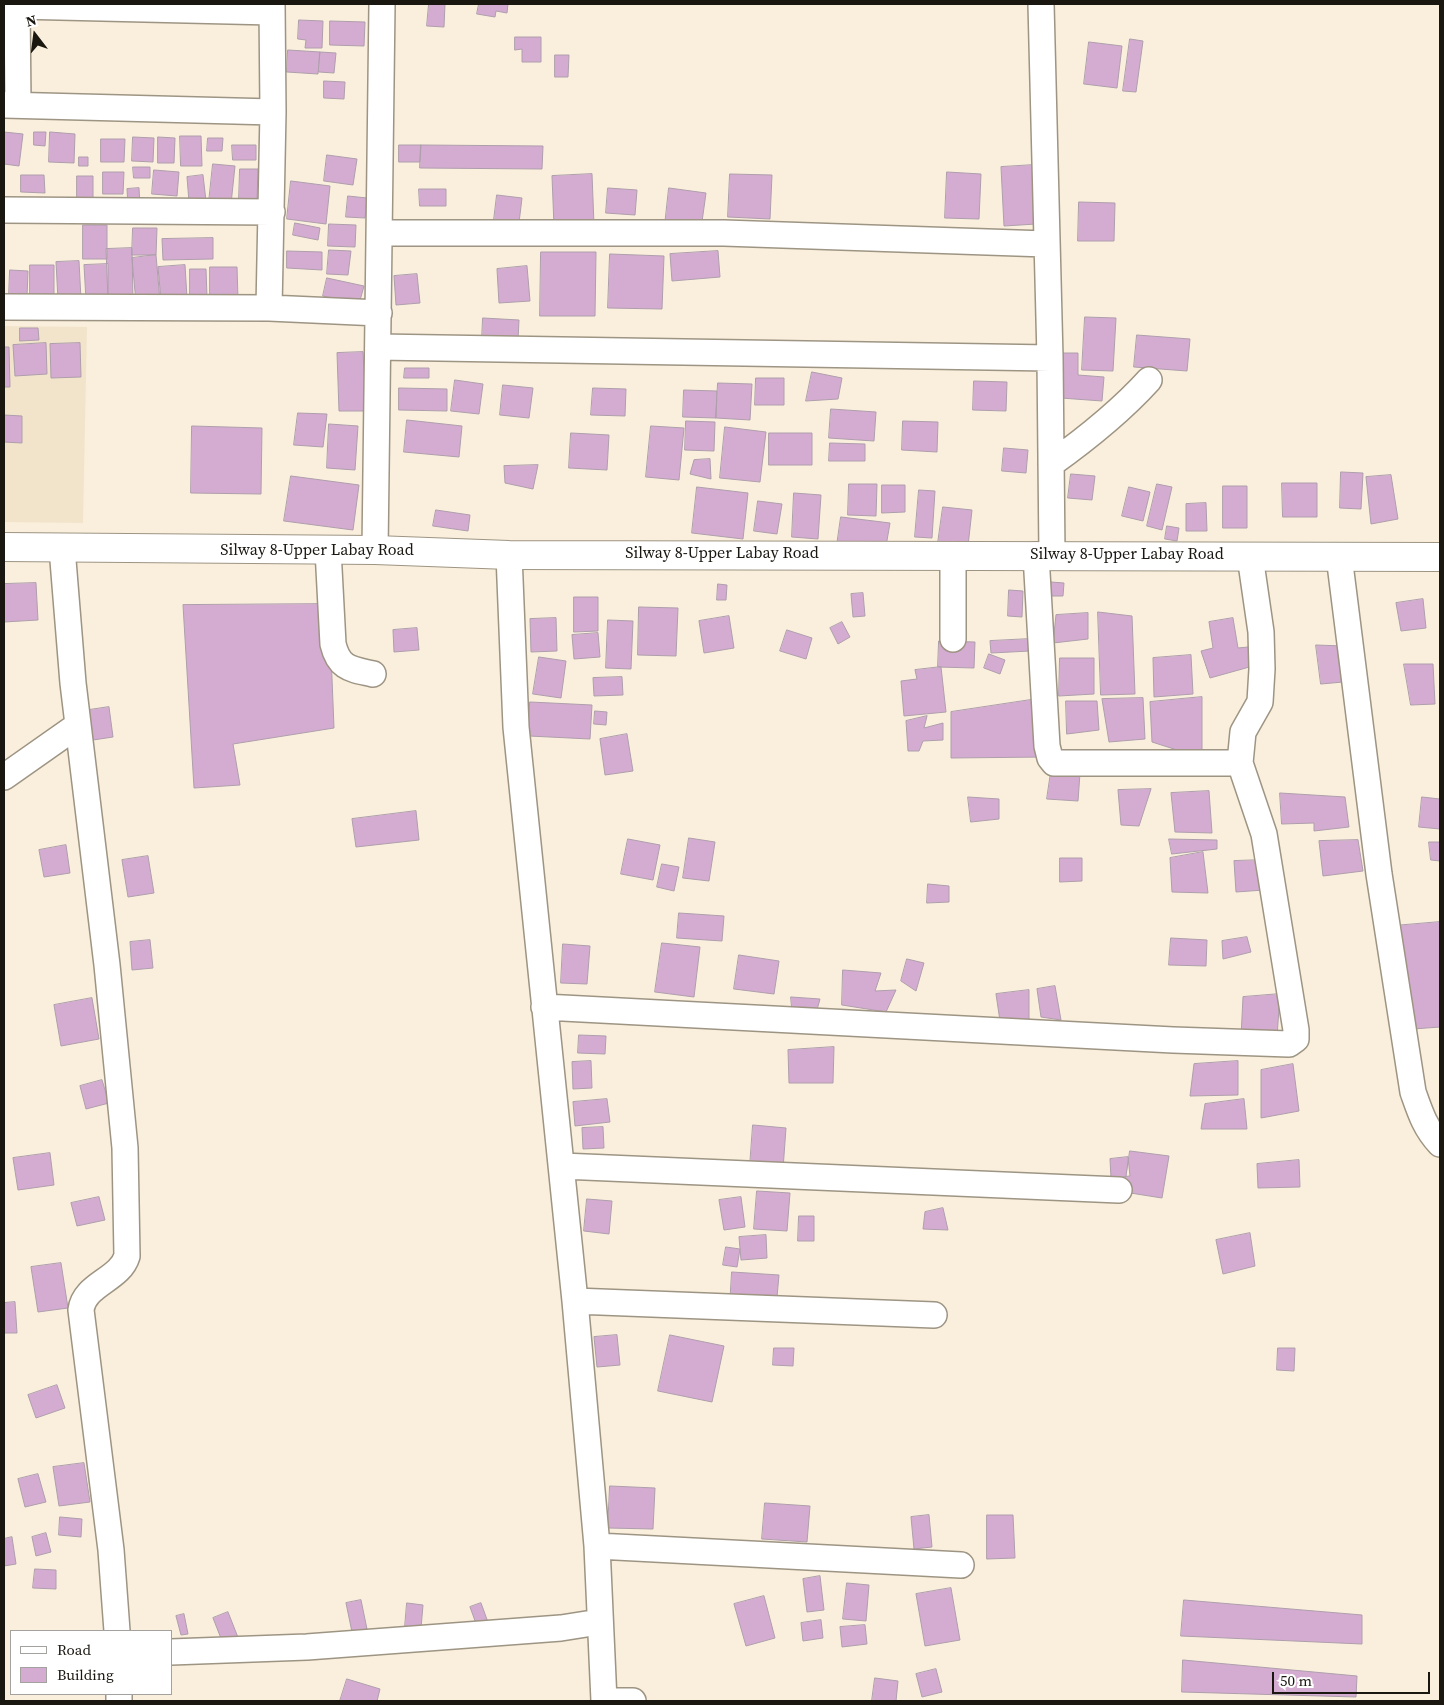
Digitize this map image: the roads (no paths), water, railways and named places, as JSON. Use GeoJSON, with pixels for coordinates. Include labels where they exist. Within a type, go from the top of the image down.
{"type":"FeatureCollection","features":[{"type":"Feature","properties":{"kind":"main road","name":"Silway 8-Upper Labay Road"},"geometry":{"type":"LineString","coordinates":[[4,547],[375,550],[509,555],[1440,557]]}},
{"type":"Feature","properties":{"kind":"street"},"geometry":{"type":"LineString","coordinates":[[375,550],[381,233],[382,4]]}},
{"type":"Feature","properties":{"kind":"street"},"geometry":{"type":"LineString","coordinates":[[1041,4],[1050,358],[1051,464],[1044,555],[1047,746],[1050,758],[1054,763],[1240,763]]}},
{"type":"Feature","properties":{"kind":"street"},"geometry":{"type":"LineString","coordinates":[[269,308],[273,112],[272,8],[17,5],[11,105],[273,112]]}},
{"type":"Feature","properties":{"kind":"street"},"geometry":{"type":"LineString","coordinates":[[4,210],[272,212]]}},
{"type":"Feature","properties":{"kind":"street"},"geometry":{"type":"LineString","coordinates":[[381,233],[724,233],[1046,244]]}},
{"type":"Feature","properties":{"kind":"street"},"geometry":{"type":"LineString","coordinates":[[4,307],[269,308],[379,313]]}},
{"type":"Feature","properties":{"kind":"street"},"geometry":{"type":"LineString","coordinates":[[378,347],[1050,358]]}},
{"type":"Feature","properties":{"kind":"street"},"geometry":{"type":"LineString","coordinates":[[1051,464],[1075,447],[1129,402],[1150,380]]}},
{"type":"Feature","properties":{"kind":"street"},"geometry":{"type":"LineString","coordinates":[[62,548],[78,725],[107,965],[125,1148],[127,1256],[122,1265],[85,1296],[81,1310],[111,1550],[117,1630]]}},
{"type":"Feature","properties":{"kind":"street"},"geometry":{"type":"LineString","coordinates":[[328,550],[333,644],[336,656],[340,663],[352,669],[374,674]]}},
{"type":"Feature","properties":{"kind":"street"},"geometry":{"type":"LineString","coordinates":[[509,555],[516,727],[575,1302],[597,1546],[604,1701],[633,1701]]}},
{"type":"Feature","properties":{"kind":"street"},"geometry":{"type":"LineString","coordinates":[[952,555],[953,639]]}},
{"type":"Feature","properties":{"kind":"street"},"geometry":{"type":"LineString","coordinates":[[544,1007],[1289,1044],[1296,1039],[1296,1030],[1264,834],[1240,763],[1243,732],[1260,702],[1262,669],[1261,632],[1250,556]]}},
{"type":"Feature","properties":{"kind":"street"},"geometry":{"type":"LineString","coordinates":[[1339,556],[1379,874],[1412,1082],[1421,1117],[1430,1133],[1440,1144]]}},
{"type":"Feature","properties":{"kind":"street"},"geometry":{"type":"LineString","coordinates":[[4,777],[78,725]]}},
{"type":"Feature","properties":{"kind":"street"},"geometry":{"type":"LineString","coordinates":[[562,1166],[1120,1190]]}},
{"type":"Feature","properties":{"kind":"street"},"geometry":{"type":"LineString","coordinates":[[575,1302],[934,1315]]}},
{"type":"Feature","properties":{"kind":"street"},"geometry":{"type":"LineString","coordinates":[[597,1546],[961,1565]]}},
{"type":"Feature","properties":{"kind":"street"},"geometry":{"type":"LineString","coordinates":[[172,1652],[307,1647],[561,1628],[599,1622]]}}]}
